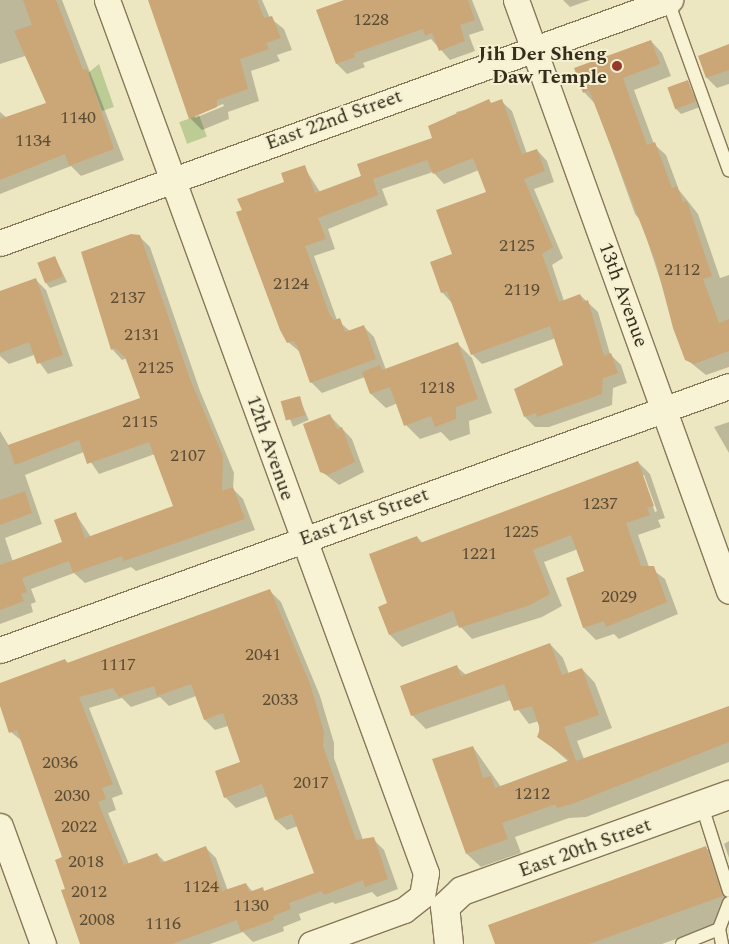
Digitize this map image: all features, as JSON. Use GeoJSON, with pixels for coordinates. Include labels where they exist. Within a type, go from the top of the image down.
{"type":"FeatureCollection","features":[{"type":"Feature","properties":{"kind":"street","name":"12th Avenue"},"geometry":{"type":"LineString","coordinates":[[107,0],[175,179],[303,540],[426,873],[448,944]]}},
{"type":"Feature","properties":{"kind":"street","name":"13th Avenue"},"geometry":{"type":"LineString","coordinates":[[516,0],[729,591]]}},
{"type":"Feature","properties":{"kind":"street","name":"East 22nd Street"},"geometry":{"type":"LineString","coordinates":[[0,243],[534,46],[669,0]]}},
{"type":"Feature","properties":{"kind":"street","name":"East 21st Street"},"geometry":{"type":"LineString","coordinates":[[0,650],[729,386]]}},
{"type":"Feature","properties":{"kind":"street","name":"East 20th Street"},"geometry":{"type":"LineString","coordinates":[[312,944],[729,795]]}},
{"type":"Feature","properties":{"kind":"street"},"geometry":{"type":"LineString","coordinates":[[0,826],[43,944]]}},
{"type":"Feature","properties":{"kind":"lane"},"geometry":{"type":"LineString","coordinates":[[669,0],[729,170]]}},
{"type":"Feature","properties":{"kind":"lane"},"geometry":{"type":"LineString","coordinates":[[702,806],[729,891]]}},
{"type":"Feature","properties":{"kind":"lane"},"geometry":{"type":"LineString","coordinates":[[722,944],[719,929],[729,903]]}},
{"type":"Feature","properties":{"kind":"lane"},"geometry":{"type":"LineString","coordinates":[[682,944],[719,929]]}},
{"type":"Feature","properties":{"kind":"green space"},"geometry":{"type":"Polygon","coordinates":[[[99,64],[114,107],[102,111],[88,73],[99,64]]]}},
{"type":"Feature","properties":{"kind":"green space"},"geometry":{"type":"Polygon","coordinates":[[[199,115],[207,137],[187,144],[179,122],[199,115]]]}},
{"type":"Feature","properties":{"kind":"building"},"geometry":{"type":"Polygon","coordinates":[[[23,0],[56,0],[83,70],[87,69],[114,149],[69,166],[65,154],[0,180],[0,119],[46,103],[14,31],[32,25],[23,0]]]}},
{"type":"Feature","properties":{"kind":"building"},"geometry":{"type":"Polygon","coordinates":[[[148,0],[257,0],[264,18],[272,16],[281,38],[266,43],[269,49],[240,59],[248,89],[217,100],[217,107],[189,119],[148,0]]]}},
{"type":"Feature","properties":{"kind":"building"},"geometry":{"type":"Polygon","coordinates":[[[344,0],[468,0],[475,20],[460,25],[465,41],[439,51],[432,33],[425,36],[423,29],[354,53],[355,57],[336,64],[316,10],[344,0]]]}},
{"type":"Feature","properties":{"kind":"building"},"geometry":{"type":"Polygon","coordinates":[[[651,40],[660,64],[623,78],[647,145],[655,142],[672,188],[677,186],[683,202],[687,201],[712,276],[703,279],[719,323],[729,319],[729,351],[694,364],[685,360],[673,328],[656,263],[589,90],[583,93],[574,68],[651,40]]]}},
{"type":"Feature","properties":{"kind":"building"},"geometry":{"type":"Polygon","coordinates":[[[729,44],[729,70],[706,78],[698,56],[729,44]]]}},
{"type":"Feature","properties":{"kind":"building"},"geometry":{"type":"Polygon","coordinates":[[[688,80],[696,102],[675,109],[667,88],[688,80]]]}},
{"type":"Feature","properties":{"kind":"building"},"geometry":{"type":"Polygon","coordinates":[[[489,99],[491,103],[502,99],[522,154],[537,149],[545,171],[524,179],[553,247],[542,254],[559,302],[580,294],[583,302],[588,300],[604,356],[611,353],[618,373],[603,378],[602,394],[537,417],[536,413],[524,417],[514,389],[563,365],[550,326],[471,355],[447,291],[441,293],[430,262],[452,254],[436,210],[486,192],[473,158],[433,174],[427,160],[373,179],[378,195],[318,218],[326,239],[305,246],[329,313],[334,320],[340,318],[345,332],[364,325],[376,359],[310,383],[297,346],[293,341],[287,343],[280,330],[236,212],[242,210],[237,199],[284,182],[281,173],[305,165],[315,193],[361,176],[357,164],[432,138],[428,126],[489,99]]]}},
{"type":"Feature","properties":{"kind":"building"},"geometry":{"type":"Polygon","coordinates":[[[131,234],[140,235],[190,379],[223,456],[222,491],[233,487],[245,519],[124,561],[122,556],[73,573],[69,561],[22,578],[27,592],[21,594],[24,601],[0,610],[0,565],[62,542],[54,520],[76,512],[85,538],[173,506],[149,442],[87,464],[79,440],[15,465],[8,445],[140,398],[125,357],[115,348],[111,350],[81,252],[131,234]]]}},
{"type":"Feature","properties":{"kind":"building"},"geometry":{"type":"Polygon","coordinates":[[[55,256],[63,277],[45,283],[37,263],[55,256]]]}},
{"type":"Feature","properties":{"kind":"building"},"geometry":{"type":"Polygon","coordinates":[[[36,278],[63,355],[37,364],[29,342],[0,353],[0,291],[36,278]]]}},
{"type":"Feature","properties":{"kind":"building"},"geometry":{"type":"Polygon","coordinates":[[[458,342],[478,399],[456,407],[456,419],[435,427],[431,416],[404,426],[390,387],[370,394],[362,372],[380,365],[382,370],[458,342]]]}},
{"type":"Feature","properties":{"kind":"building"},"geometry":{"type":"Polygon","coordinates":[[[300,396],[305,415],[286,420],[281,401],[300,396]]]}},
{"type":"Feature","properties":{"kind":"building"},"geometry":{"type":"Polygon","coordinates":[[[330,414],[337,429],[342,427],[355,462],[328,475],[320,472],[303,424],[330,414]]]}},
{"type":"Feature","properties":{"kind":"building"},"geometry":{"type":"Polygon","coordinates":[[[638,461],[654,506],[647,508],[650,515],[626,523],[641,566],[654,566],[667,602],[606,627],[604,621],[583,628],[566,578],[584,571],[571,535],[533,550],[550,594],[530,605],[459,628],[453,611],[389,635],[378,607],[387,603],[369,554],[417,536],[420,543],[638,461]]]}},
{"type":"Feature","properties":{"kind":"building"},"geometry":{"type":"Polygon","coordinates":[[[25,491],[32,513],[0,525],[0,500],[25,491]]]}},
{"type":"Feature","properties":{"kind":"building"},"geometry":{"type":"Polygon","coordinates":[[[270,589],[310,684],[324,732],[323,746],[356,840],[374,837],[388,879],[365,887],[363,880],[324,895],[322,891],[289,903],[291,909],[273,916],[274,920],[241,932],[237,920],[172,944],[80,944],[61,890],[65,889],[55,860],[62,857],[17,730],[9,733],[0,706],[0,683],[65,659],[67,663],[270,589]],[[191,684],[157,696],[154,686],[119,697],[113,688],[79,697],[113,784],[102,788],[106,799],[98,802],[124,865],[157,853],[161,863],[206,846],[222,891],[246,883],[249,892],[263,887],[264,891],[314,873],[292,814],[275,820],[262,784],[224,798],[215,771],[240,762],[223,713],[204,720],[191,684]]]}},
{"type":"Feature","properties":{"kind":"building"},"geometry":{"type":"Polygon","coordinates":[[[550,643],[562,675],[582,668],[599,715],[564,727],[576,761],[729,706],[729,742],[572,804],[557,808],[556,804],[502,823],[508,839],[466,854],[432,759],[473,746],[483,778],[491,776],[495,788],[570,760],[537,737],[540,729],[532,706],[514,711],[504,684],[411,716],[400,686],[457,665],[461,676],[550,643]]]}},
{"type":"Feature","properties":{"kind":"building"},"geometry":{"type":"Polygon","coordinates":[[[706,846],[723,896],[589,944],[495,944],[488,925],[706,846]]]}},
{"type":"Feature","properties":{"kind":"place","name":"Jih Der Sheng Daw Temple"},"geometry":{"type":"Point","coordinates":[617,66]}}]}
